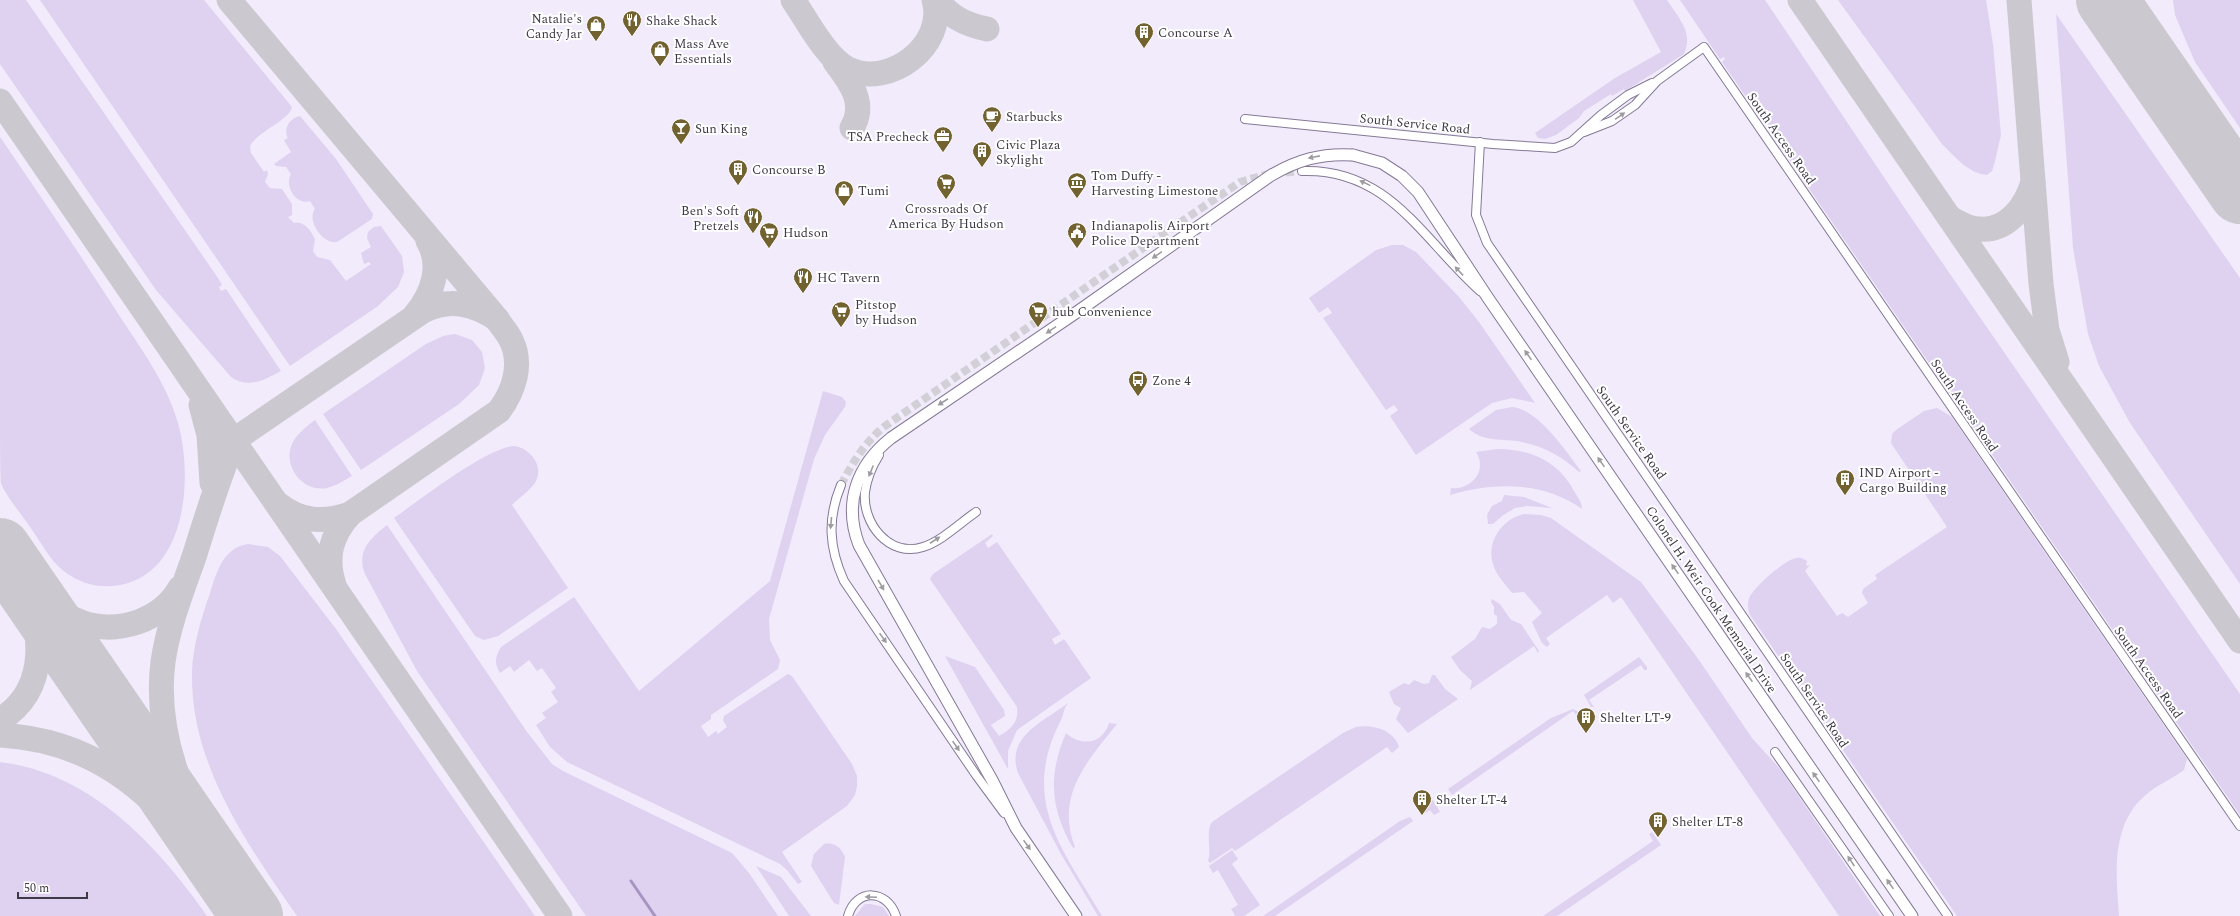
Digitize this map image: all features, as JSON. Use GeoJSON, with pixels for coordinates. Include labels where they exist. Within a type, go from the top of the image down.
{"type":"FeatureCollection","features":[{"type":"Feature","properties":{"kind":"street","name":"South Access Road"},"geometry":{"type":"LineString","coordinates":[[1480,142],[1555,148],[1571,142],[1584,132],[1601,115],[1628,95],[1656,81],[1704,47],[2240,826]]}},
{"type":"Feature","properties":{"kind":"street","name":"South Access Road"},"geometry":{"type":"LineString","coordinates":[[1584,132],[1612,121],[1635,105],[1656,81]]}},
{"type":"Feature","properties":{"kind":"street","name":"South Service Road"},"geometry":{"type":"LineString","coordinates":[[1245,118],[1480,142],[1476,215],[1485,239],[1948,916]]}},
{"type":"Feature","properties":{"kind":"street","name":"Colonel H. Weir Cook Memorial Drive"},"geometry":{"type":"LineString","coordinates":[[1016,828],[992,780],[856,538],[852,519],[855,489],[862,469],[870,457],[891,438],[1076,312],[1270,176],[1294,163],[1312,157],[1352,156],[1382,163],[1411,184],[1472,271],[1488,298],[1912,916]]}},
{"type":"Feature","properties":{"kind":"street"},"geometry":{"type":"LineString","coordinates":[[1302,171],[1325,171],[1347,176],[1378,190],[1398,207],[1463,276],[1488,298]]}},
{"type":"Feature","properties":{"kind":"street"},"geometry":{"type":"LineString","coordinates":[[891,438],[875,461],[865,492],[869,520],[877,532],[886,540],[903,548],[923,547],[976,512]]}},
{"type":"Feature","properties":{"kind":"street"},"geometry":{"type":"LineString","coordinates":[[841,485],[833,508],[831,534],[837,566],[844,581],[976,775],[1016,828],[1076,916]]}},
{"type":"Feature","properties":{"kind":"street"},"geometry":{"type":"LineString","coordinates":[[1775,752],[1889,916]]}},
{"type":"Feature","properties":{"kind":"street"},"geometry":{"type":"LineString","coordinates":[[848,916],[854,902],[861,897],[868,896],[882,898],[889,902],[896,916]]}},
{"type":"Feature","properties":{"kind":"shaded area"},"geometry":{"type":"Polygon","coordinates":[[[0,0],[2240,0],[2240,916],[0,916],[0,0]]]}},
{"type":"Feature","properties":{"kind":"shaded area"},"geometry":{"type":"Polygon","coordinates":[[[0,0],[26,0],[218,278],[222,285],[219,287],[221,291],[226,289],[281,371],[262,380],[250,383],[238,381],[231,377],[156,290],[0,64],[0,0]]]}},
{"type":"Feature","properties":{"kind":"shaded area"},"geometry":{"type":"Polygon","coordinates":[[[40,0],[204,0],[292,107],[286,116],[260,135],[250,146],[251,153],[264,172],[267,170],[268,174],[265,182],[270,188],[282,189],[292,204],[292,215],[288,217],[294,223],[301,223],[307,227],[315,239],[313,251],[317,257],[330,260],[346,281],[371,264],[369,262],[364,264],[361,253],[371,247],[367,238],[368,232],[374,227],[381,226],[402,256],[404,272],[398,287],[378,306],[290,366],[40,0]]]}},
{"type":"Feature","properties":{"kind":"shaded area"},"geometry":{"type":"Polygon","coordinates":[[[1633,0],[1667,0],[1680,19],[1686,32],[1687,46],[1684,54],[1625,91],[1624,89],[1612,96],[1611,94],[1584,111],[1579,118],[1556,135],[1545,139],[1538,138],[1535,133],[1615,78],[1661,52],[1633,0]]]}},
{"type":"Feature","properties":{"kind":"shaded area"},"geometry":{"type":"Polygon","coordinates":[[[1680,0],[1765,0],[1910,216],[2240,694],[2240,815],[1722,62],[1725,59],[1724,57],[1720,59],[1680,0]]]}},
{"type":"Feature","properties":{"kind":"shaded area"},"geometry":{"type":"Polygon","coordinates":[[[1838,0],[1986,0],[1993,44],[2001,135],[1992,171],[1987,175],[1980,174],[1968,168],[1942,144],[1838,0]]]}},
{"type":"Feature","properties":{"kind":"shaded area"},"geometry":{"type":"Polygon","coordinates":[[[2173,0],[2240,0],[2240,128],[2195,62],[2175,15],[2173,0]]]}},
{"type":"Feature","properties":{"kind":"shaded area"},"geometry":{"type":"Polygon","coordinates":[[[2056,14],[2240,278],[2240,584],[2130,423],[2099,366],[2088,334],[2073,248],[2056,14]]]}},
{"type":"Feature","properties":{"kind":"shaded area"},"geometry":{"type":"Polygon","coordinates":[[[300,116],[336,159],[373,214],[372,219],[337,242],[326,240],[317,231],[313,219],[315,209],[310,201],[305,202],[296,198],[290,189],[289,179],[291,174],[286,167],[276,166],[274,164],[291,152],[284,140],[288,138],[286,131],[287,127],[290,121],[300,116]]]}},
{"type":"Feature","properties":{"kind":"shaded area"},"geometry":{"type":"Polygon","coordinates":[[[0,137],[145,354],[169,399],[180,431],[184,452],[185,475],[179,523],[171,545],[158,563],[142,577],[120,585],[98,586],[78,580],[60,568],[50,557],[10,499],[1,483],[0,137]]]}},
{"type":"Feature","properties":{"kind":"shaded area"},"geometry":{"type":"Polygon","coordinates":[[[1392,245],[1403,245],[1416,252],[1459,297],[1479,322],[1535,403],[1512,398],[1492,403],[1416,455],[1390,416],[1398,410],[1394,405],[1386,410],[1323,318],[1332,313],[1328,307],[1319,313],[1309,298],[1376,250],[1392,245]]]}},
{"type":"Feature","properties":{"kind":"shaded area"},"geometry":{"type":"Polygon","coordinates":[[[455,334],[472,340],[482,352],[485,368],[479,385],[459,404],[361,470],[323,414],[426,344],[443,336],[455,334]]]}},
{"type":"Feature","properties":{"kind":"shaded area"},"geometry":{"type":"Polygon","coordinates":[[[823,391],[842,397],[846,402],[845,407],[825,435],[814,459],[769,619],[770,640],[780,660],[778,669],[711,715],[711,719],[701,726],[708,737],[716,731],[718,734],[727,727],[723,720],[724,716],[788,674],[792,676],[852,764],[857,776],[857,786],[855,795],[847,806],[782,852],[802,882],[798,884],[780,864],[567,762],[550,747],[536,725],[546,718],[542,713],[558,702],[551,692],[556,688],[542,668],[537,671],[529,660],[514,672],[510,666],[500,673],[496,660],[497,654],[501,647],[574,597],[639,691],[770,581],[823,391]]]}},
{"type":"Feature","properties":{"kind":"shaded area"},"geometry":{"type":"Polygon","coordinates":[[[1512,407],[1522,409],[1541,423],[1559,442],[1581,471],[1579,472],[1560,457],[1538,446],[1522,442],[1488,438],[1469,429],[1496,410],[1512,407]]]}},
{"type":"Feature","properties":{"kind":"shaded area"},"geometry":{"type":"Polygon","coordinates":[[[1937,408],[1952,417],[2187,759],[2184,770],[2148,793],[2136,805],[2127,819],[2121,834],[2118,850],[2117,883],[2119,916],[1957,916],[1749,613],[1748,601],[1756,588],[1784,564],[1799,558],[1808,562],[1806,563],[1807,566],[1810,565],[1805,571],[1837,616],[1842,613],[1848,617],[1868,603],[1862,593],[1863,589],[1877,579],[1875,575],[1947,527],[1891,443],[1892,434],[1896,430],[1924,411],[1937,408]]]}},
{"type":"Feature","properties":{"kind":"shaded area"},"geometry":{"type":"Polygon","coordinates":[[[315,420],[352,476],[327,488],[309,486],[302,481],[292,468],[290,459],[290,450],[293,442],[303,430],[315,420]]]}},
{"type":"Feature","properties":{"kind":"shaded area"},"geometry":{"type":"Polygon","coordinates":[[[514,446],[525,450],[534,459],[537,464],[538,477],[527,492],[512,505],[568,588],[498,636],[484,640],[475,636],[394,518],[471,465],[502,449],[514,446]]]}},
{"type":"Feature","properties":{"kind":"shaded area"},"geometry":{"type":"Polygon","coordinates":[[[1497,449],[1521,451],[1532,454],[1551,465],[1560,472],[1567,481],[1580,500],[1582,509],[1551,493],[1518,487],[1501,486],[1484,488],[1450,495],[1451,488],[1465,486],[1476,478],[1480,466],[1476,452],[1497,449]]]}},
{"type":"Feature","properties":{"kind":"shaded area"},"geometry":{"type":"Polygon","coordinates":[[[1504,495],[1524,497],[1552,508],[1527,506],[1515,508],[1493,524],[1488,524],[1487,515],[1492,506],[1502,501],[1504,495]]]}},
{"type":"Feature","properties":{"kind":"shaded area"},"geometry":{"type":"Polygon","coordinates":[[[1524,514],[1541,515],[1551,518],[1641,582],[1699,660],[1752,738],[1781,770],[1880,916],[1839,916],[1621,597],[1613,603],[1607,595],[1546,638],[1550,644],[1547,647],[1542,643],[1532,622],[1542,613],[1524,592],[1512,593],[1496,572],[1491,556],[1494,540],[1503,526],[1516,517],[1524,514]]]}},
{"type":"Feature","properties":{"kind":"shaded area"},"geometry":{"type":"Polygon","coordinates":[[[387,525],[527,732],[552,764],[563,771],[732,853],[749,873],[778,916],[586,916],[417,671],[365,574],[362,559],[366,546],[375,535],[387,525]]]}},
{"type":"Feature","properties":{"kind":"shaded area"},"geometry":{"type":"Polygon","coordinates":[[[992,534],[993,536],[985,543],[988,548],[997,542],[1061,634],[1052,639],[1055,645],[1064,639],[1091,678],[1017,730],[1008,751],[1008,769],[945,656],[975,667],[1004,710],[1005,716],[991,725],[999,736],[1007,731],[1015,721],[1017,717],[1017,707],[930,579],[933,574],[992,534]]]}},
{"type":"Feature","properties":{"kind":"shaded area"},"geometry":{"type":"Polygon","coordinates":[[[248,544],[268,547],[280,556],[336,629],[535,916],[297,916],[259,860],[225,802],[211,771],[201,739],[194,706],[192,672],[194,652],[201,622],[213,585],[222,562],[227,555],[239,546],[248,544]]]}},
{"type":"Feature","properties":{"kind":"shaded area"},"geometry":{"type":"Polygon","coordinates":[[[1492,599],[1500,604],[1511,620],[1521,624],[1539,651],[1538,653],[1534,646],[1470,690],[1472,681],[1460,670],[1451,657],[1475,639],[1482,627],[1490,629],[1497,624],[1497,616],[1494,614],[1494,607],[1491,602],[1492,599]]]}},
{"type":"Feature","properties":{"kind":"shaded area"},"geometry":{"type":"Polygon","coordinates":[[[1639,657],[1647,667],[1647,670],[1644,670],[1641,665],[1589,700],[1594,707],[1591,707],[1584,695],[1639,657]]]}},
{"type":"Feature","properties":{"kind":"shaded area"},"geometry":{"type":"Polygon","coordinates":[[[1432,675],[1435,675],[1445,689],[1458,699],[1408,733],[1396,719],[1401,708],[1394,704],[1389,692],[1404,683],[1409,685],[1414,680],[1424,684],[1429,683],[1432,675]]]}},
{"type":"Feature","properties":{"kind":"shaded area"},"geometry":{"type":"Polygon","coordinates":[[[1068,703],[1049,750],[1044,776],[1045,801],[1051,824],[1061,846],[1073,869],[1102,916],[1098,916],[1061,854],[1018,773],[1015,760],[1017,749],[1022,739],[1039,723],[1068,703]]]}},
{"type":"Feature","properties":{"kind":"shaded area"},"geometry":{"type":"Polygon","coordinates":[[[1573,709],[1579,712],[1580,716],[1578,717],[1573,711],[1452,795],[1448,789],[1551,718],[1573,709]]]}},
{"type":"Feature","properties":{"kind":"shaded area"},"geometry":{"type":"Polygon","coordinates":[[[1109,723],[1117,724],[1085,766],[1077,780],[1072,795],[1069,811],[1070,829],[1075,847],[1073,848],[1060,819],[1054,791],[1054,777],[1060,748],[1066,733],[1078,740],[1085,742],[1091,741],[1102,735],[1109,723]]]}},
{"type":"Feature","properties":{"kind":"shaded area"},"geometry":{"type":"Polygon","coordinates":[[[1369,726],[1388,732],[1393,736],[1399,747],[1392,753],[1387,747],[1235,851],[1232,848],[1210,863],[1208,861],[1209,831],[1212,822],[1343,733],[1356,727],[1369,726]]]}},
{"type":"Feature","properties":{"kind":"shaded area"},"geometry":{"type":"Polygon","coordinates":[[[0,762],[33,769],[64,781],[92,797],[119,816],[144,839],[166,864],[207,916],[0,916],[0,762]]]}},
{"type":"Feature","properties":{"kind":"shaded area"},"geometry":{"type":"Polygon","coordinates":[[[1433,800],[1440,812],[1434,815],[1430,810],[1424,814],[1421,810],[1433,800]]]}},
{"type":"Feature","properties":{"kind":"shaded area"},"geometry":{"type":"Polygon","coordinates":[[[1410,817],[1413,821],[1275,916],[1263,916],[1400,821],[1410,817]]]}},
{"type":"Feature","properties":{"kind":"shaded area"},"geometry":{"type":"Polygon","coordinates":[[[1652,832],[1661,845],[1557,916],[1543,916],[1653,841],[1649,834],[1652,832]]]}},
{"type":"Feature","properties":{"kind":"shaded area"},"geometry":{"type":"Polygon","coordinates":[[[824,844],[837,846],[845,857],[839,905],[834,903],[811,866],[814,854],[824,844]]]}},
{"type":"Feature","properties":{"kind":"shaded area"},"geometry":{"type":"Polygon","coordinates":[[[1232,850],[1238,859],[1232,864],[1260,905],[1244,916],[1234,916],[1235,915],[1231,909],[1238,905],[1218,870],[1213,873],[1209,866],[1232,850]]]}},
{"type":"Feature","properties":{"kind":"shaded area"},"geometry":{"type":"Polygon","coordinates":[[[756,866],[781,877],[811,916],[789,916],[756,866]]]}},
{"type":"Feature","properties":{"kind":"shaded area"},"geometry":{"type":"Polygon","coordinates":[[[865,904],[883,907],[889,916],[855,916],[865,904]]]}},
{"type":"Feature","properties":{"kind":"waterway"},"geometry":{"type":"LineString","coordinates":[[631,881],[655,916]]}},
{"type":"Feature","properties":{"kind":"taxiway"},"geometry":{"type":"LineString","coordinates":[[229,0],[497,319],[511,340],[515,349],[516,358],[513,386],[499,411],[350,514],[331,519],[312,519],[295,514],[278,504]]}},
{"type":"Feature","properties":{"kind":"taxiway"},"geometry":{"type":"LineString","coordinates":[[793,0],[818,38],[832,56],[848,69],[864,74],[881,73],[897,68],[911,59],[923,47],[932,33],[936,17],[934,0]]}},
{"type":"Feature","properties":{"kind":"taxiway"},"geometry":{"type":"LineString","coordinates":[[937,0],[953,16],[965,23],[987,29]]}},
{"type":"Feature","properties":{"kind":"taxiway"},"geometry":{"type":"LineString","coordinates":[[1800,0],[2240,641]]}},
{"type":"Feature","properties":{"kind":"taxiway"},"geometry":{"type":"LineString","coordinates":[[2019,0],[2041,284],[2047,330],[2057,362]]}},
{"type":"Feature","properties":{"kind":"taxiway"},"geometry":{"type":"LineString","coordinates":[[835,62],[855,93],[858,110],[852,128]]}},
{"type":"Feature","properties":{"kind":"taxiway"},"geometry":{"type":"LineString","coordinates":[[0,101],[560,916]]}},
{"type":"Feature","properties":{"kind":"taxiway"},"geometry":{"type":"LineString","coordinates":[[1950,218],[1975,229],[1989,229],[1998,226],[2007,222],[2014,216],[2026,200],[2033,182]]}},
{"type":"Feature","properties":{"kind":"taxiway"},"geometry":{"type":"LineString","coordinates":[[415,315],[426,299],[434,280],[435,260],[428,241]]}},
{"type":"Feature","properties":{"kind":"taxiway"},"geometry":{"type":"LineString","coordinates":[[254,916],[217,858],[200,828],[185,796],[173,764],[165,731],[161,697],[163,662],[172,622],[215,490],[230,451],[240,436],[423,311],[442,305],[461,304],[479,309],[497,319]]}},
{"type":"Feature","properties":{"kind":"taxiway"},"geometry":{"type":"LineString","coordinates":[[201,405],[209,435],[212,483]]}},
{"type":"Feature","properties":{"kind":"taxiway"},"geometry":{"type":"LineString","coordinates":[[334,585],[330,565],[330,556],[334,538],[343,522],[350,514]]}},
{"type":"Feature","properties":{"kind":"taxiway"},"geometry":{"type":"LineString","coordinates":[[0,545],[26,580],[57,609],[74,619],[94,626],[115,627],[138,622],[162,609],[180,588]]}},
{"type":"Feature","properties":{"kind":"taxiway"},"geometry":{"type":"LineString","coordinates":[[0,720],[16,707],[28,692],[35,675],[38,656],[34,618],[19,582]]}},
{"type":"Feature","properties":{"kind":"taxiway"},"geometry":{"type":"LineString","coordinates":[[0,735],[33,739],[62,746],[89,757],[114,771],[160,808],[202,854]]}},
{"type":"Feature","properties":{"kind":"runway"},"geometry":{"type":"LineString","coordinates":[[2107,0],[2240,193]]}},
{"type":"Feature","properties":{"kind":"runway"},"geometry":{"type":"LineString","coordinates":[[0,549],[252,916]]}},
{"type":"Feature","properties":{"kind":"tunnel"},"geometry":{"type":"LineString","coordinates":[[841,485],[860,453],[871,439],[885,426],[1191,215],[1240,182],[1268,174],[1302,171]]}},
{"type":"Feature","properties":{"kind":"place","name":"Shake Shack"},"geometry":{"type":"Point","coordinates":[632,37]}},
{"type":"Feature","properties":{"kind":"place","name":"Natalie's Candy Jar"},"geometry":{"type":"Point","coordinates":[596,42]}},
{"type":"Feature","properties":{"kind":"place","name":"Concourse A"},"geometry":{"type":"Point","coordinates":[1144,49]}},
{"type":"Feature","properties":{"kind":"place","name":"Mass Ave Essentials"},"geometry":{"type":"Point","coordinates":[660,67]}},
{"type":"Feature","properties":{"kind":"place","name":"Starbucks"},"geometry":{"type":"Point","coordinates":[992,133]}},
{"type":"Feature","properties":{"kind":"place","name":"Sun King"},"geometry":{"type":"Point","coordinates":[681,145]}},
{"type":"Feature","properties":{"kind":"place","name":"TSA Precheck"},"geometry":{"type":"Point","coordinates":[943,153]}},
{"type":"Feature","properties":{"kind":"place","name":"Civic Plaza Skylight"},"geometry":{"type":"Point","coordinates":[982,168]}},
{"type":"Feature","properties":{"kind":"place","name":"Concourse B"},"geometry":{"type":"Point","coordinates":[738,186]}},
{"type":"Feature","properties":{"kind":"place","name":"Tom Duffy - Harvesting Limestone"},"geometry":{"type":"Point","coordinates":[1077,199]}},
{"type":"Feature","properties":{"kind":"place","name":"Crossroads Of America By Hudson"},"geometry":{"type":"Point","coordinates":[946,200]}},
{"type":"Feature","properties":{"kind":"place","name":"Tumi"},"geometry":{"type":"Point","coordinates":[844,207]}},
{"type":"Feature","properties":{"kind":"place","name":"Ben's Soft Pretzels"},"geometry":{"type":"Point","coordinates":[753,234]}},
{"type":"Feature","properties":{"kind":"place","name":"Hudson"},"geometry":{"type":"Point","coordinates":[769,249]}},
{"type":"Feature","properties":{"kind":"place","name":"Indianapolis Airport Police Department"},"geometry":{"type":"Point","coordinates":[1077,249]}},
{"type":"Feature","properties":{"kind":"place","name":"HC Tavern"},"geometry":{"type":"Point","coordinates":[803,294]}},
{"type":"Feature","properties":{"kind":"place","name":"Pitstop by Hudson"},"geometry":{"type":"Point","coordinates":[841,328]}},
{"type":"Feature","properties":{"kind":"place","name":"hub Convenience"},"geometry":{"type":"Point","coordinates":[1038,328]}},
{"type":"Feature","properties":{"kind":"place","name":"Zone 4"},"geometry":{"type":"Point","coordinates":[1138,397]}},
{"type":"Feature","properties":{"kind":"place","name":"IND Airport - Cargo Building"},"geometry":{"type":"Point","coordinates":[1845,496]}},
{"type":"Feature","properties":{"kind":"place","name":"Shelter LT-9"},"geometry":{"type":"Point","coordinates":[1586,734]}},
{"type":"Feature","properties":{"kind":"place","name":"Shelter LT-4"},"geometry":{"type":"Point","coordinates":[1422,816]}},
{"type":"Feature","properties":{"kind":"place","name":"Shelter LT-8"},"geometry":{"type":"Point","coordinates":[1658,838]}}]}
